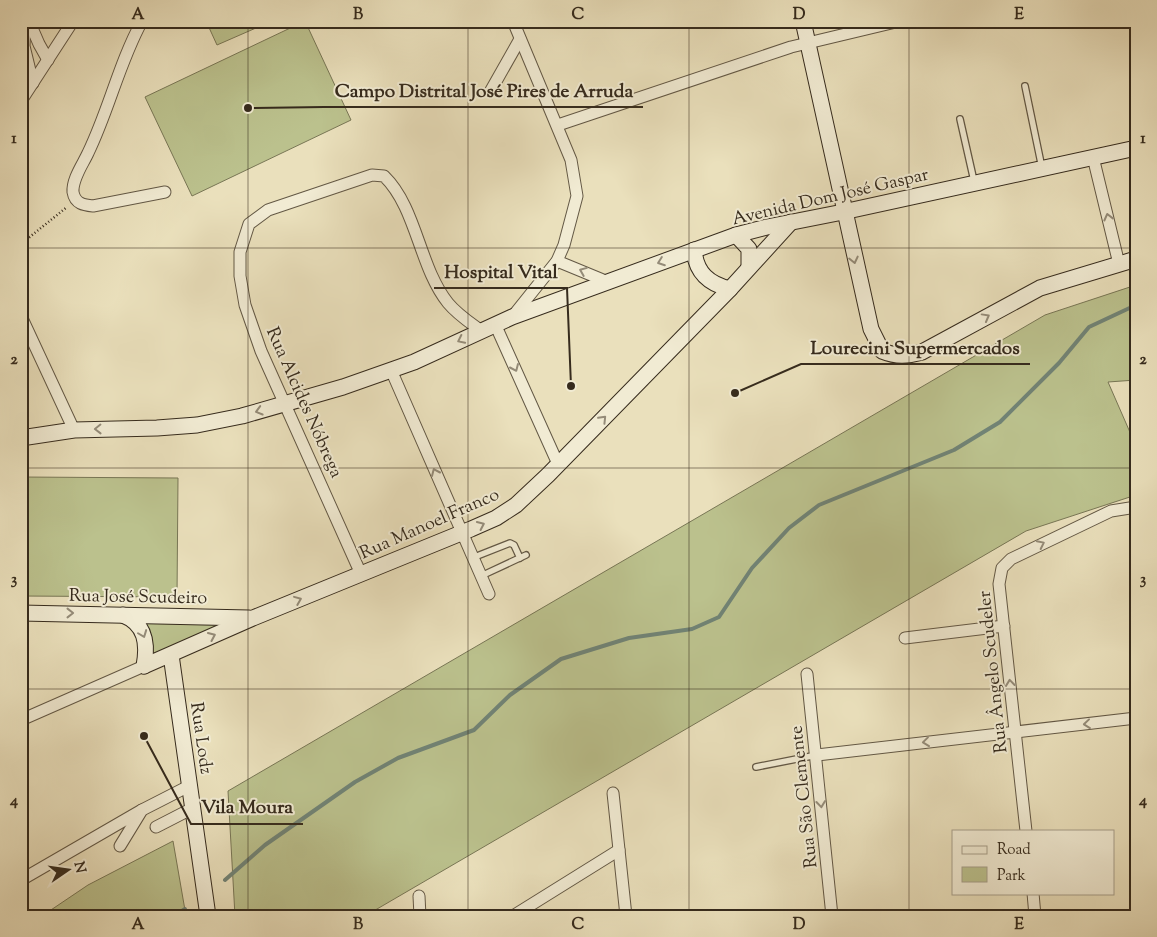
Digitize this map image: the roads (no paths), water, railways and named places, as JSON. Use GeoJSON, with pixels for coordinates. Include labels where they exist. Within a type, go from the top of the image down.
{"type":"FeatureCollection","features":[{"type":"Feature","properties":{"kind":"street"},"geometry":{"type":"LineString","coordinates":[[27,21],[48,60]]}},
{"type":"Feature","properties":{"kind":"street"},"geometry":{"type":"LineString","coordinates":[[27,21],[24,46],[33,83]]}},
{"type":"Feature","properties":{"kind":"street"},"geometry":{"type":"LineString","coordinates":[[21,101],[73,21]]}},
{"type":"Feature","properties":{"kind":"street"},"geometry":{"type":"LineString","coordinates":[[142,21],[132,40],[111,99],[74,184],[76,200],[82,205],[93,206],[165,192]]}},
{"type":"Feature","properties":{"kind":"street"},"geometry":{"type":"LineString","coordinates":[[512,317],[557,261],[564,246],[577,196],[571,160],[513,21]]}},
{"type":"Feature","properties":{"kind":"street"},"geometry":{"type":"LineString","coordinates":[[803,21],[843,212],[871,329],[882,351],[894,356],[908,356],[922,352],[1040,288],[1136,259]]}},
{"type":"Feature","properties":{"kind":"street"},"geometry":{"type":"LineString","coordinates":[[558,126],[807,42],[900,21]]}},
{"type":"Feature","properties":{"kind":"street"},"geometry":{"type":"LineString","coordinates":[[490,92],[520,39]]}},
{"type":"Feature","properties":{"kind":"street","name":"Avenida Dom José Gaspar"},"geometry":{"type":"LineString","coordinates":[[21,438],[74,430],[197,425],[242,416],[343,387],[391,370],[512,317],[736,236],[791,222],[1136,148]]}},
{"type":"Feature","properties":{"kind":"street"},"geometry":{"type":"LineString","coordinates":[[1093,157],[1119,264]]}},
{"type":"Feature","properties":{"kind":"street","name":"Rua Alcides Nóbrega"},"geometry":{"type":"LineString","coordinates":[[361,574],[261,351],[245,305],[240,276],[243,239],[249,224],[268,210],[372,175],[384,176],[398,194],[426,260],[447,302],[480,330]]}},
{"type":"Feature","properties":{"kind":"street","name":"Rua Manoel Franco"},"geometry":{"type":"LineString","coordinates":[[21,720],[253,618],[496,518],[516,505],[558,464],[730,289],[791,222]]}},
{"type":"Feature","properties":{"kind":"street"},"geometry":{"type":"LineString","coordinates":[[736,236],[749,249],[751,258],[749,267]]}},
{"type":"Feature","properties":{"kind":"street"},"geometry":{"type":"LineString","coordinates":[[694,250],[697,266],[705,278],[715,285],[730,289]]}},
{"type":"Feature","properties":{"kind":"street"},"geometry":{"type":"LineString","coordinates":[[557,261],[608,282]]}},
{"type":"Feature","properties":{"kind":"street"},"geometry":{"type":"LineString","coordinates":[[21,316],[74,430]]}},
{"type":"Feature","properties":{"kind":"street"},"geometry":{"type":"LineString","coordinates":[[495,324],[558,464]]}},
{"type":"Feature","properties":{"kind":"street"},"geometry":{"type":"LineString","coordinates":[[391,370],[488,594]]}},
{"type":"Feature","properties":{"kind":"street","name":"Rua Ângelo Scudeler"},"geometry":{"type":"LineString","coordinates":[[1026,830],[999,584],[1002,568],[1011,559],[1111,510],[1136,507]]}},
{"type":"Feature","properties":{"kind":"street","name":"Rua José Scudeiro"},"geometry":{"type":"LineString","coordinates":[[21,613],[253,618]]}},
{"type":"Feature","properties":{"kind":"street"},"geometry":{"type":"LineString","coordinates":[[119,614],[132,618],[144,634],[146,655],[144,666]]}},
{"type":"Feature","properties":{"kind":"street"},"geometry":{"type":"LineString","coordinates":[[905,638],[1004,626]]}},
{"type":"Feature","properties":{"kind":"street","name":"Rua Lodz"},"geometry":{"type":"LineString","coordinates":[[172,655],[208,916]]}},
{"type":"Feature","properties":{"kind":"street","name":"Rua São Clemente"},"geometry":{"type":"LineString","coordinates":[[807,674],[817,755],[832,916]]}},
{"type":"Feature","properties":{"kind":"street"},"geometry":{"type":"LineString","coordinates":[[817,755],[1136,718]]}},
{"type":"Feature","properties":{"kind":"street"},"geometry":{"type":"LineString","coordinates":[[21,880],[142,810],[189,786]]}},
{"type":"Feature","properties":{"kind":"street"},"geometry":{"type":"LineString","coordinates":[[613,793],[626,916]]}},
{"type":"Feature","properties":{"kind":"street"},"geometry":{"type":"LineString","coordinates":[[156,827],[193,808]]}},
{"type":"Feature","properties":{"kind":"street"},"geometry":{"type":"LineString","coordinates":[[120,846],[142,810]]}},
{"type":"Feature","properties":{"kind":"street"},"geometry":{"type":"LineString","coordinates":[[513,916],[619,850]]}},
{"type":"Feature","properties":{"kind":"street"},"geometry":{"type":"LineString","coordinates":[[1033,894],[1035,916]]}},
{"type":"Feature","properties":{"kind":"street"},"geometry":{"type":"LineString","coordinates":[[419,896],[420,916]]}},
{"type":"Feature","properties":{"kind":"lane"},"geometry":{"type":"LineString","coordinates":[[1025,86],[1042,168]]}},
{"type":"Feature","properties":{"kind":"lane"},"geometry":{"type":"LineString","coordinates":[[960,119],[975,183]]}},
{"type":"Feature","properties":{"kind":"lane"},"geometry":{"type":"LineString","coordinates":[[472,558],[510,543],[514,545],[520,558]]}},
{"type":"Feature","properties":{"kind":"lane"},"geometry":{"type":"LineString","coordinates":[[481,576],[526,555]]}},
{"type":"Feature","properties":{"kind":"lane"},"geometry":{"type":"LineString","coordinates":[[756,767],[817,755]]}},
{"type":"Feature","properties":{"kind":"waterway"},"geometry":{"type":"LineString","coordinates":[[225,880],[265,845],[355,782],[398,758],[474,730],[510,695],[561,659],[629,638],[692,629],[719,617],[752,568],[789,528],[819,505],[954,450],[1000,422],[1059,363],[1089,327],[1136,305]]}},
{"type":"Feature","properties":{"kind":"waterway"},"geometry":{"type":"LineString","coordinates":[[174,916],[185,909]]}},
{"type":"Feature","properties":{"kind":"place","name":"Campo Distrital José Pires de Arruda"},"geometry":{"type":"Point","coordinates":[248,108]}},
{"type":"Feature","properties":{"kind":"place","name":"Hospital Vital"},"geometry":{"type":"Point","coordinates":[571,386]}},
{"type":"Feature","properties":{"kind":"place","name":"Lourecini Supermercados"},"geometry":{"type":"Point","coordinates":[735,393]}},
{"type":"Feature","properties":{"kind":"place","name":"Vila Moura"},"geometry":{"type":"Point","coordinates":[144,736]}}]}
